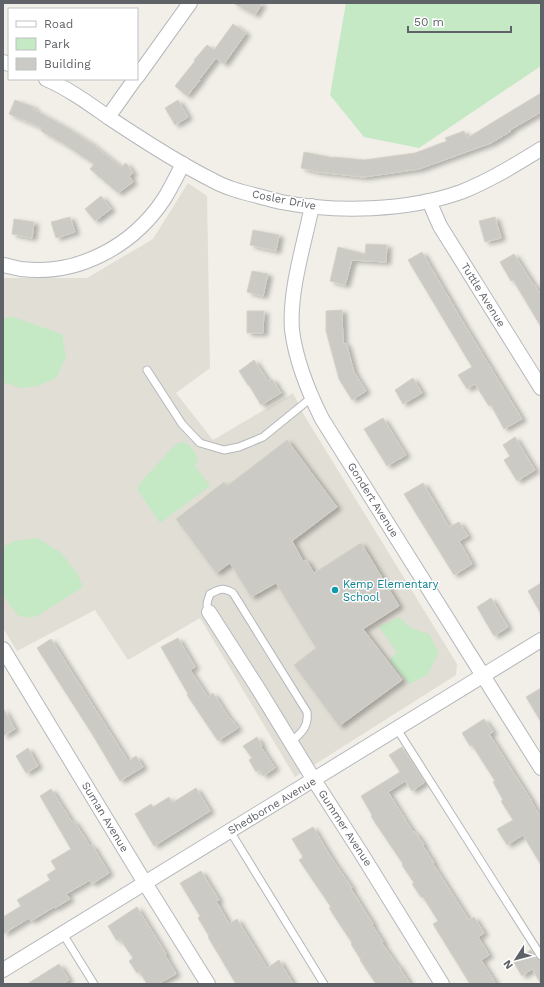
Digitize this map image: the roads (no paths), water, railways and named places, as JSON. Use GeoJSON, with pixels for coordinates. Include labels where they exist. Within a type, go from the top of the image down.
{"type":"FeatureCollection","features":[{"type":"Feature","properties":{"kind":"street"},"geometry":{"type":"LineString","coordinates":[[138,75],[190,3]]}},
{"type":"Feature","properties":{"kind":"street","name":"Cosler Drive"},"geometry":{"type":"LineString","coordinates":[[48,80],[82,98],[108,117],[161,151],[213,181],[241,192],[281,202],[341,208],[381,208],[429,201],[460,192],[485,181],[507,170],[541,149]]}},
{"type":"Feature","properties":{"kind":"street"},"geometry":{"type":"LineString","coordinates":[[108,117],[135,80]]}},
{"type":"Feature","properties":{"kind":"street"},"geometry":{"type":"LineString","coordinates":[[3,265],[20,269],[46,270],[72,266],[103,254],[121,244],[152,215],[164,198],[183,164]]}},
{"type":"Feature","properties":{"kind":"street","name":"Tuttle Avenue"},"geometry":{"type":"LineString","coordinates":[[429,201],[440,226],[541,388]]}},
{"type":"Feature","properties":{"kind":"street","name":"Gondert Avenue"},"geometry":{"type":"LineString","coordinates":[[312,206],[295,283],[292,305],[292,329],[295,347],[301,372],[311,398],[322,419],[541,768]]}},
{"type":"Feature","properties":{"kind":"street","name":"Gummer Avenue"},"geometry":{"type":"LineString","coordinates":[[209,612],[442,984]]}},
{"type":"Feature","properties":{"kind":"street","name":"Shedborne Avenue"},"geometry":{"type":"LineString","coordinates":[[3,970],[541,640]]}},
{"type":"Feature","properties":{"kind":"street","name":"Suman Avenue"},"geometry":{"type":"LineString","coordinates":[[3,649],[208,984]]}},
{"type":"Feature","properties":{"kind":"lane"},"geometry":{"type":"LineString","coordinates":[[147,370],[182,424],[200,443],[224,450],[240,447],[263,437],[311,398]]}},
{"type":"Feature","properties":{"kind":"lane"},"geometry":{"type":"LineString","coordinates":[[209,612],[207,608],[207,601],[210,594],[218,590],[227,589],[233,592],[307,712],[308,720],[306,726],[290,742]]}},
{"type":"Feature","properties":{"kind":"lane"},"geometry":{"type":"LineString","coordinates":[[397,729],[541,956]]}},
{"type":"Feature","properties":{"kind":"lane"},"geometry":{"type":"LineString","coordinates":[[230,831],[324,984]]}},
{"type":"Feature","properties":{"kind":"lane"},"geometry":{"type":"LineString","coordinates":[[63,934],[94,984]]}},
{"type":"Feature","properties":{"kind":"place","name":"Kemp Elementary School"},"geometry":{"type":"Point","coordinates":[335,590]}}]}
